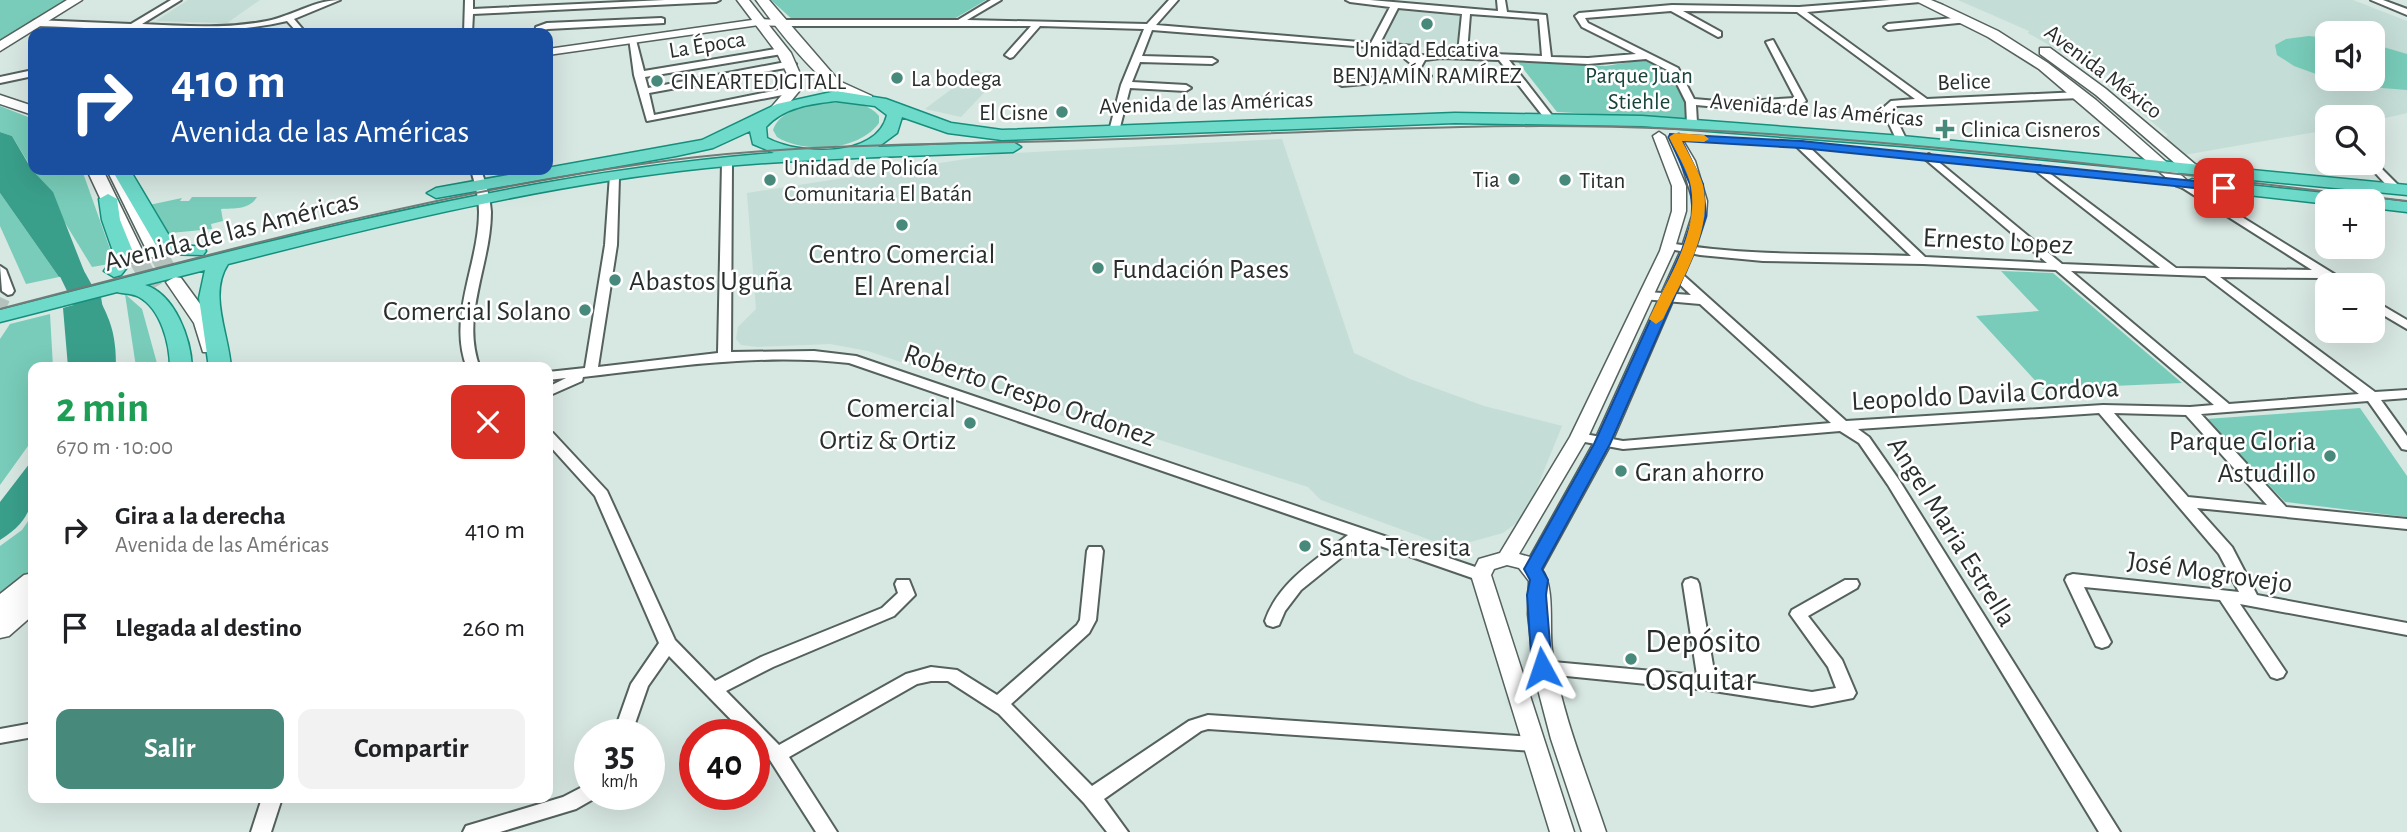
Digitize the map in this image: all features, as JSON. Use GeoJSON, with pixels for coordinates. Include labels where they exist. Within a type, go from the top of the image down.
{"type":"FeatureCollection","features":[{"type":"Feature","properties":{"kind":"main road"},"geometry":{"type":"LineString","coordinates":[[39,28],[76,0]]}},
{"type":"Feature","properties":{"kind":"main road"},"geometry":{"type":"LineString","coordinates":[[41,28],[93,0]]}},
{"type":"Feature","properties":{"kind":"main road"},"geometry":{"type":"LineString","coordinates":[[743,0],[782,51],[795,77],[793,90],[769,115],[757,133],[765,145],[784,152],[808,155],[869,153]]}},
{"type":"Feature","properties":{"kind":"main road"},"geometry":{"type":"LineString","coordinates":[[762,0],[834,84],[867,99]]}},
{"type":"Feature","properties":{"kind":"main road","name":"Avenida México"},"geometry":{"type":"LineString","coordinates":[[1920,0],[2011,45],[2080,96],[2162,166]]}},
{"type":"Feature","properties":{"kind":"main road","name":"Avenida México"},"geometry":{"type":"LineString","coordinates":[[1946,0],[2003,26],[2053,57],[2101,92],[2186,176]]}},
{"type":"Feature","properties":{"kind":"main road"},"geometry":{"type":"LineString","coordinates":[[0,47],[28,34]]}},
{"type":"Feature","properties":{"kind":"main road"},"geometry":{"type":"LineString","coordinates":[[0,65],[28,38]]}},
{"type":"Feature","properties":{"kind":"main road"},"geometry":{"type":"LineString","coordinates":[[0,88],[28,97]]}},
{"type":"Feature","properties":{"kind":"main road","name":"Avenida de las Américas"},"geometry":{"type":"LineString","coordinates":[[553,172],[707,144],[769,115],[820,98],[867,99],[916,119],[1002,135],[1455,118],[1692,123],[2162,166],[2186,176],[2315,195]]}},
{"type":"Feature","properties":{"kind":"main road"},"geometry":{"type":"LineString","coordinates":[[0,99],[28,109]]}},
{"type":"Feature","properties":{"kind":"main road"},"geometry":{"type":"LineString","coordinates":[[832,154],[874,143],[891,131],[896,122],[895,114],[889,107]]}},
{"type":"Feature","properties":{"kind":"main road","name":"Avenida de las Américas"},"geometry":{"type":"LineString","coordinates":[[869,153],[1473,131],[1667,136],[1801,145],[2040,169],[2401,190]]}},
{"type":"Feature","properties":{"kind":"main road","name":"Avenida de las Américas"},"geometry":{"type":"LineString","coordinates":[[113,279],[220,261],[480,184],[614,177],[808,155]]}},
{"type":"Feature","properties":{"kind":"main road"},"geometry":{"type":"LineString","coordinates":[[97,175],[137,258]]}},
{"type":"Feature","properties":{"kind":"main road"},"geometry":{"type":"LineString","coordinates":[[119,175],[158,253]]}},
{"type":"Feature","properties":{"kind":"main road"},"geometry":{"type":"LineString","coordinates":[[124,175],[164,246],[168,250],[196,251]]}},
{"type":"Feature","properties":{"kind":"main road","name":"Avenida de las Américas"},"geometry":{"type":"LineString","coordinates":[[0,316],[33,300],[113,279],[196,251],[480,184],[533,175]]}},
{"type":"Feature","properties":{"kind":"main road"},"geometry":{"type":"LineString","coordinates":[[108,199],[111,220],[125,257],[113,279],[152,297],[175,337],[182,362]]}},
{"type":"Feature","properties":{"kind":"main road"},"geometry":{"type":"LineString","coordinates":[[2385,204],[2407,207]]}},
{"type":"Feature","properties":{"kind":"main road"},"geometry":{"type":"LineString","coordinates":[[219,362],[212,324],[210,276],[220,261]]}},
{"type":"Feature","properties":{"kind":"main road"},"geometry":{"type":"LineString","coordinates":[[175,282],[204,323],[211,362]]}},
{"type":"Feature","properties":{"kind":"main road"},"geometry":{"type":"LineString","coordinates":[[155,288],[177,320],[188,349],[189,362]]}},
{"type":"Feature","properties":{"kind":"main road","name":"Avenida de las Américas"},"geometry":{"type":"LineString","coordinates":[[4,295],[33,300]]}},
{"type":"Feature","properties":{"kind":"main road"},"geometry":{"type":"LineString","coordinates":[[0,607],[28,585]]}},
{"type":"Feature","properties":{"kind":"main road"},"geometry":{"type":"LineString","coordinates":[[0,629],[28,605]]}},
{"type":"Feature","properties":{"kind":"street"},"geometry":{"type":"LineString","coordinates":[[133,26],[177,0]]}},
{"type":"Feature","properties":{"kind":"street"},"geometry":{"type":"LineString","coordinates":[[246,28],[289,18],[336,0]]}},
{"type":"Feature","properties":{"kind":"street"},"geometry":{"type":"LineString","coordinates":[[468,28],[469,0]]}},
{"type":"Feature","properties":{"kind":"street"},"geometry":{"type":"LineString","coordinates":[[470,12],[716,0]]}},
{"type":"Feature","properties":{"kind":"street"},"geometry":{"type":"LineString","coordinates":[[960,22],[997,0]]}},
{"type":"Feature","properties":{"kind":"street"},"geometry":{"type":"LineString","coordinates":[[1114,131],[1126,85],[1149,27],[1174,0]]}},
{"type":"Feature","properties":{"kind":"street"},"geometry":{"type":"LineString","coordinates":[[1350,0],[1395,6],[1418,4],[1466,13],[1543,17],[1547,58]]}},
{"type":"Feature","properties":{"kind":"street"},"geometry":{"type":"LineString","coordinates":[[1501,0],[1503,15]]}},
{"type":"Feature","properties":{"kind":"street"},"geometry":{"type":"LineString","coordinates":[[1664,0],[1672,8],[1718,34]]}},
{"type":"Feature","properties":{"kind":"street"},"geometry":{"type":"LineString","coordinates":[[1692,123],[1691,102],[1675,70],[1585,25],[1579,16],[1672,8],[1798,5],[1811,9],[1920,0]]}},
{"type":"Feature","properties":{"kind":"street"},"geometry":{"type":"LineString","coordinates":[[2375,0],[2407,12]]}},
{"type":"Feature","properties":{"kind":"street"},"geometry":{"type":"LineString","coordinates":[[656,5],[661,21],[676,34]]}},
{"type":"Feature","properties":{"kind":"street"},"geometry":{"type":"LineString","coordinates":[[1798,5],[1925,102]]}},
{"type":"Feature","properties":{"kind":"street"},"geometry":{"type":"LineString","coordinates":[[1374,46],[1395,6]]}},
{"type":"Feature","properties":{"kind":"street"},"geometry":{"type":"LineString","coordinates":[[1462,55],[1466,13]]}},
{"type":"Feature","properties":{"kind":"street"},"geometry":{"type":"LineString","coordinates":[[289,18],[298,28]]}},
{"type":"Feature","properties":{"kind":"street"},"geometry":{"type":"LineString","coordinates":[[1888,27],[1965,20]]}},
{"type":"Feature","properties":{"kind":"street"},"geometry":{"type":"LineString","coordinates":[[541,28],[661,21]]}},
{"type":"Feature","properties":{"kind":"street"},"geometry":{"type":"LineString","coordinates":[[553,51],[759,22],[960,22],[1149,27],[1374,46],[1414,53],[1588,61],[1648,56]]}},
{"type":"Feature","properties":{"kind":"street"},"geometry":{"type":"LineString","coordinates":[[1010,55],[1038,23]]}},
{"type":"Feature","properties":{"kind":"street"},"geometry":{"type":"LineString","coordinates":[[50,24],[182,28]]}},
{"type":"Feature","properties":{"kind":"street"},"geometry":{"type":"LineString","coordinates":[[217,28],[262,24]]}},
{"type":"Feature","properties":{"kind":"street"},"geometry":{"type":"LineString","coordinates":[[632,40],[650,118],[793,90]]}},
{"type":"Feature","properties":{"kind":"street"},"geometry":{"type":"LineString","coordinates":[[1691,102],[1729,104],[1801,101],[1770,42]]}},
{"type":"Feature","properties":{"kind":"street","name":"La Época"},"geometry":{"type":"LineString","coordinates":[[639,75],[782,51]]}},
{"type":"Feature","properties":{"kind":"street"},"geometry":{"type":"LineString","coordinates":[[1501,57],[1549,118]]}},
{"type":"Feature","properties":{"kind":"street"},"geometry":{"type":"LineString","coordinates":[[1137,59],[1212,61]]}},
{"type":"Feature","properties":{"kind":"street"},"geometry":{"type":"LineString","coordinates":[[644,92],[790,64]]}},
{"type":"Feature","properties":{"kind":"street"},"geometry":{"type":"LineString","coordinates":[[0,80],[28,74]]}},
{"type":"Feature","properties":{"kind":"street"},"geometry":{"type":"LineString","coordinates":[[1342,83],[1426,76]]}},
{"type":"Feature","properties":{"kind":"street"},"geometry":{"type":"LineString","coordinates":[[1126,85],[1186,88]]}},
{"type":"Feature","properties":{"kind":"street","name":"Belice"},"geometry":{"type":"LineString","coordinates":[[1902,141],[1887,109],[1895,103],[2080,96]]}},
{"type":"Feature","properties":{"kind":"street"},"geometry":{"type":"LineString","coordinates":[[1507,558],[1579,437],[1669,246],[1679,211],[1679,186],[1667,136]]}},
{"type":"Feature","properties":{"kind":"street"},"geometry":{"type":"LineString","coordinates":[[1533,569],[1602,444],[1677,276],[1699,216],[1700,201],[1688,161],[1667,136]]}},
{"type":"Feature","properties":{"kind":"street"},"geometry":{"type":"LineString","coordinates":[[1801,145],[1922,260]]}},
{"type":"Feature","properties":{"kind":"street"},"geometry":{"type":"LineString","coordinates":[[1929,157],[2058,269],[2227,409]]}},
{"type":"Feature","properties":{"kind":"street"},"geometry":{"type":"LineString","coordinates":[[724,358],[727,163]]}},
{"type":"Feature","properties":{"kind":"street"},"geometry":{"type":"LineString","coordinates":[[2040,169],[2173,272]]}},
{"type":"Feature","properties":{"kind":"street"},"geometry":{"type":"LineString","coordinates":[[2384,175],[2401,190]]}},
{"type":"Feature","properties":{"kind":"street"},"geometry":{"type":"LineString","coordinates":[[2186,176],[2324,273]]}},
{"type":"Feature","properties":{"kind":"street"},"geometry":{"type":"LineString","coordinates":[[553,390],[591,372],[611,245],[614,177]]}},
{"type":"Feature","properties":{"kind":"street"},"geometry":{"type":"LineString","coordinates":[[472,362],[466,343],[470,302],[480,256],[480,184]]}},
{"type":"Feature","properties":{"kind":"street","name":"Ernesto Lopez"},"geometry":{"type":"LineString","coordinates":[[1669,246],[1688,250],[2058,269],[2210,275],[2315,274]]}},
{"type":"Feature","properties":{"kind":"street"},"geometry":{"type":"LineString","coordinates":[[0,270],[4,295]]}},
{"type":"Feature","properties":{"kind":"street"},"geometry":{"type":"LineString","coordinates":[[2210,275],[2372,397],[2407,446]]}},
{"type":"Feature","properties":{"kind":"street","name":"Angel Maria Estrella"},"geometry":{"type":"LineString","coordinates":[[1677,276],[1843,426],[1864,440],[1894,483],[2110,832]]}},
{"type":"Feature","properties":{"kind":"street"},"geometry":{"type":"LineString","coordinates":[[1647,296],[1703,300]]}},
{"type":"Feature","properties":{"kind":"street"},"geometry":{"type":"LineString","coordinates":[[2385,311],[2407,325]]}},
{"type":"Feature","properties":{"kind":"street","name":"Roberto Crespo Ordonez"},"geometry":{"type":"LineString","coordinates":[[553,376],[724,358],[799,355],[851,359],[1360,534],[1485,584]]}},
{"type":"Feature","properties":{"kind":"street","name":"Leopoldo Davila Cordova"},"geometry":{"type":"LineString","coordinates":[[1579,437],[1602,444],[1623,446],[1843,426],[2103,409],[2227,409],[2407,394]]}},
{"type":"Feature","properties":{"kind":"street"},"geometry":{"type":"LineString","coordinates":[[2103,409],[2225,551],[2252,601]]}},
{"type":"Feature","properties":{"kind":"street"},"geometry":{"type":"LineString","coordinates":[[2190,411],[2281,511]]}},
{"type":"Feature","properties":{"kind":"street"},"geometry":{"type":"LineString","coordinates":[[553,443],[602,494],[668,644],[777,755],[827,832]]}},
{"type":"Feature","properties":{"kind":"street"},"geometry":{"type":"LineString","coordinates":[[2185,502],[2407,524]]}},
{"type":"Feature","properties":{"kind":"street"},"geometry":{"type":"LineString","coordinates":[[1273,621],[1275,608],[1289,591],[1360,534]]}},
{"type":"Feature","properties":{"kind":"street"},"geometry":{"type":"LineString","coordinates":[[997,705],[1083,629],[1088,621],[1095,551]]}},
{"type":"Feature","properties":{"kind":"street"},"geometry":{"type":"LineString","coordinates":[[1562,832],[1485,584],[1482,569],[1491,560],[1507,558],[1533,569],[1539,580],[1536,595],[1542,668],[1560,736],[1574,768],[1594,832]]}},
{"type":"Feature","properties":{"kind":"street","name":"José Mogrovejo"},"geometry":{"type":"LineString","coordinates":[[2102,642],[2073,580],[2225,595],[2407,629]]}},
{"type":"Feature","properties":{"kind":"street"},"geometry":{"type":"LineString","coordinates":[[713,690],[767,662],[888,612],[907,595],[903,584]]}},
{"type":"Feature","properties":{"kind":"street"},"geometry":{"type":"LineString","coordinates":[[1691,584],[1707,683]]}},
{"type":"Feature","properties":{"kind":"street"},"geometry":{"type":"LineString","coordinates":[[1542,668],[1707,683],[1812,699],[1847,693],[1836,665],[1798,614],[1851,584]]}},
{"type":"Feature","properties":{"kind":"street"},"geometry":{"type":"LineString","coordinates":[[2225,595],[2277,672]]}},
{"type":"Feature","properties":{"kind":"street"},"geometry":{"type":"LineString","coordinates":[[628,719],[640,684],[668,644]]}},
{"type":"Feature","properties":{"kind":"street"},"geometry":{"type":"LineString","coordinates":[[777,755],[912,680],[931,674],[951,675],[997,705],[1091,797],[1118,832]]}},
{"type":"Feature","properties":{"kind":"street"},"geometry":{"type":"LineString","coordinates":[[1091,797],[1195,726],[1208,722],[1534,744]]}},
{"type":"Feature","properties":{"kind":"street"},"geometry":{"type":"LineString","coordinates":[[0,736],[28,731]]}},
{"type":"Feature","properties":{"kind":"street"},"geometry":{"type":"LineString","coordinates":[[473,832],[496,829],[574,800]]}},
{"type":"Feature","properties":{"kind":"street"},"geometry":{"type":"LineString","coordinates":[[261,832],[270,803]]}},
{"type":"Feature","properties":{"kind":"shaded area"},"geometry":{"type":"Polygon","coordinates":[[[188,0],[260,0],[227,23],[156,21],[188,0]]]}},
{"type":"Feature","properties":{"kind":"shaded area"},"geometry":{"type":"Polygon","coordinates":[[[1958,0],[2353,0],[2407,21],[2407,113],[2385,118],[2385,105],[2315,105],[2315,132],[2184,155],[2164,139],[2168,135],[2108,86],[2106,80],[2111,76],[2028,33],[2029,31],[1958,0]]]}},
{"type":"Feature","properties":{"kind":"shaded area","name":"Unidad Edcativa BENJAMÍN RAMÍREZ"},"geometry":{"type":"Polygon","coordinates":[[[1395,9],[1465,16],[1460,50],[1383,43],[1395,9]]]}},
{"type":"Feature","properties":{"kind":"shaded area"},"geometry":{"type":"Polygon","coordinates":[[[977,70],[996,80],[961,117],[925,109],[977,70]]]}},
{"type":"Feature","properties":{"kind":"shaded area"},"geometry":{"type":"Polygon","coordinates":[[[0,132],[12,136],[28,163],[28,175],[37,175],[53,192],[84,271],[59,277],[0,193],[0,132]]]}},
{"type":"Feature","properties":{"kind":"shaded area"},"geometry":{"type":"Polygon","coordinates":[[[1282,139],[1354,353],[1410,379],[1484,406],[1562,426],[1528,510],[1523,518],[1503,533],[1463,544],[1436,542],[1321,500],[1308,487],[1119,427],[1113,433],[868,351],[830,344],[758,347],[741,345],[736,339],[738,327],[756,309],[747,193],[998,154],[1282,139]]]}},
{"type":"Feature","properties":{"kind":"shaded area"},"geometry":{"type":"Polygon","coordinates":[[[101,297],[111,362],[68,362],[63,308],[101,297]]]}},
{"type":"Feature","properties":{"kind":"shaded area"},"geometry":{"type":"Polygon","coordinates":[[[28,466],[27,514],[21,523],[0,540],[0,502],[28,466]]]}},
{"type":"Feature","properties":{"kind":"green space"},"geometry":{"type":"Polygon","coordinates":[[[0,0],[71,0],[0,43],[0,0]]]}},
{"type":"Feature","properties":{"kind":"green space"},"geometry":{"type":"Polygon","coordinates":[[[771,0],[986,0],[954,19],[793,20],[771,0]]]}},
{"type":"Feature","properties":{"kind":"green space"},"geometry":{"type":"Polygon","coordinates":[[[2315,37],[2315,74],[2294,66],[2277,55],[2275,45],[2286,39],[2315,37]]]}},
{"type":"Feature","properties":{"kind":"green space"},"geometry":{"type":"Polygon","coordinates":[[[2385,48],[2407,54],[2407,90],[2385,88],[2385,48]]]}},
{"type":"Feature","properties":{"kind":"green space","name":"Parque Juan Stiehle"},"geometry":{"type":"Polygon","coordinates":[[[1647,59],[1667,70],[1688,107],[1685,119],[1557,112],[1518,62],[1606,66],[1647,59]]]}},
{"type":"Feature","properties":{"kind":"green space"},"geometry":{"type":"Polygon","coordinates":[[[846,102],[867,107],[879,116],[879,123],[858,139],[831,147],[802,146],[777,137],[773,130],[776,123],[787,113],[824,103],[846,102]]]}},
{"type":"Feature","properties":{"kind":"green space"},"geometry":{"type":"Polygon","coordinates":[[[0,106],[28,117],[28,162],[12,136],[0,132],[0,106]]]}},
{"type":"Feature","properties":{"kind":"green space"},"geometry":{"type":"Polygon","coordinates":[[[36,175],[84,175],[115,263],[92,267],[36,175]]]}},
{"type":"Feature","properties":{"kind":"green space"},"geometry":{"type":"Polygon","coordinates":[[[0,193],[59,277],[26,284],[0,226],[0,193]]]}},
{"type":"Feature","properties":{"kind":"green space"},"geometry":{"type":"Polygon","coordinates":[[[192,197],[257,197],[246,206],[221,209],[223,221],[211,224],[212,229],[160,234],[149,205],[182,198],[180,201],[189,201],[192,197]]]}},
{"type":"Feature","properties":{"kind":"green space"},"geometry":{"type":"Polygon","coordinates":[[[2001,271],[2053,273],[2182,383],[2043,389],[1976,316],[2039,311],[2001,271]]]}},
{"type":"Feature","properties":{"kind":"green space"},"geometry":{"type":"Polygon","coordinates":[[[125,294],[142,309],[157,362],[135,362],[125,294]]]}},
{"type":"Feature","properties":{"kind":"green space"},"geometry":{"type":"Polygon","coordinates":[[[50,314],[53,362],[28,362],[28,446],[0,485],[0,339],[10,324],[50,314]]]}},
{"type":"Feature","properties":{"kind":"green space"},"geometry":{"type":"Polygon","coordinates":[[[2360,408],[2407,476],[2407,517],[2285,502],[2206,419],[2360,408]]]}},
{"type":"Feature","properties":{"kind":"green space"},"geometry":{"type":"Polygon","coordinates":[[[28,521],[28,574],[0,595],[0,546],[22,530],[28,521]]]}},
{"type":"Feature","properties":{"kind":"waterway"},"geometry":{"type":"LineString","coordinates":[[0,168],[49,236],[83,292],[102,346],[101,362]]}},
{"type":"Feature","properties":{"kind":"tunnel"},"geometry":{"type":"LineString","coordinates":[[157,253],[175,282]]}},
{"type":"Feature","properties":{"kind":"tunnel"},"geometry":{"type":"LineString","coordinates":[[137,258],[154,288]]}},
{"type":"Feature","properties":{"kind":"tunnel"},"geometry":{"type":"LineString","coordinates":[[0,309],[8,291]]}},
{"type":"Feature","properties":{"kind":"tram line"},"geometry":{"type":"LineString","coordinates":[[0,309],[319,228],[480,192],[642,164],[811,148],[1459,127],[1678,129],[1952,149],[2407,201]]}},
{"type":"Feature","properties":{"kind":"slow traffic"},"geometry":{"type":"LineString","coordinates":[[1656,319],[1688,250],[1699,216],[1700,201],[1696,184],[1675,137],[1704,139]]}},
{"type":"Feature","properties":{"kind":"place","name":"Unidad Edcativa BENJAMÍN RAMÍREZ"},"geometry":{"type":"Point","coordinates":[1427,24]}},
{"type":"Feature","properties":{"kind":"place","name":"La bodega"},"geometry":{"type":"Point","coordinates":[897,78]}},
{"type":"Feature","properties":{"kind":"place","name":"CINEARTEDIGITALL"},"geometry":{"type":"Point","coordinates":[657,81]}},
{"type":"Feature","properties":{"kind":"place","name":"El Cisne"},"geometry":{"type":"Point","coordinates":[1062,112]}},
{"type":"Feature","properties":{"kind":"place","name":"Clinica Cisneros"},"geometry":{"type":"Point","coordinates":[1945,129]}},
{"type":"Feature","properties":{"kind":"place","name":"Tia"},"geometry":{"type":"Point","coordinates":[1514,179]}},
{"type":"Feature","properties":{"kind":"place","name":"Unidad de Policía Comunitaria El Batán"},"geometry":{"type":"Point","coordinates":[770,180]}},
{"type":"Feature","properties":{"kind":"place","name":"Titan"},"geometry":{"type":"Point","coordinates":[1565,180]}},
{"type":"Feature","properties":{"kind":"place","name":"Centro Comercial El Arenal"},"geometry":{"type":"Point","coordinates":[902,225]}},
{"type":"Feature","properties":{"kind":"place","name":"Fundación Pases"},"geometry":{"type":"Point","coordinates":[1098,268]}},
{"type":"Feature","properties":{"kind":"place","name":"Abastos Uguña"},"geometry":{"type":"Point","coordinates":[615,280]}},
{"type":"Feature","properties":{"kind":"place","name":"Comercial Solano"},"geometry":{"type":"Point","coordinates":[585,310]}},
{"type":"Feature","properties":{"kind":"place","name":"Comercial Ortiz & Ortiz"},"geometry":{"type":"Point","coordinates":[970,423]}},
{"type":"Feature","properties":{"kind":"place","name":"Parque Gloria Astudillo"},"geometry":{"type":"Point","coordinates":[2330,456]}},
{"type":"Feature","properties":{"kind":"place","name":"Gran ahorro"},"geometry":{"type":"Point","coordinates":[1621,471]}},
{"type":"Feature","properties":{"kind":"place","name":"Santa Teresita"},"geometry":{"type":"Point","coordinates":[1305,546]}},
{"type":"Feature","properties":{"kind":"place","name":"Depósito Osquitar"},"geometry":{"type":"Point","coordinates":[1631,659]}},
{"type":"Feature","properties":{"kind":"route"},"geometry":{"type":"LineString","coordinates":[[1542,668],[1536,595],[1539,580],[1533,569],[1602,444],[1677,276],[1699,216],[1700,201],[1696,184],[1675,137],[1801,145],[2224,188]]}}]}
